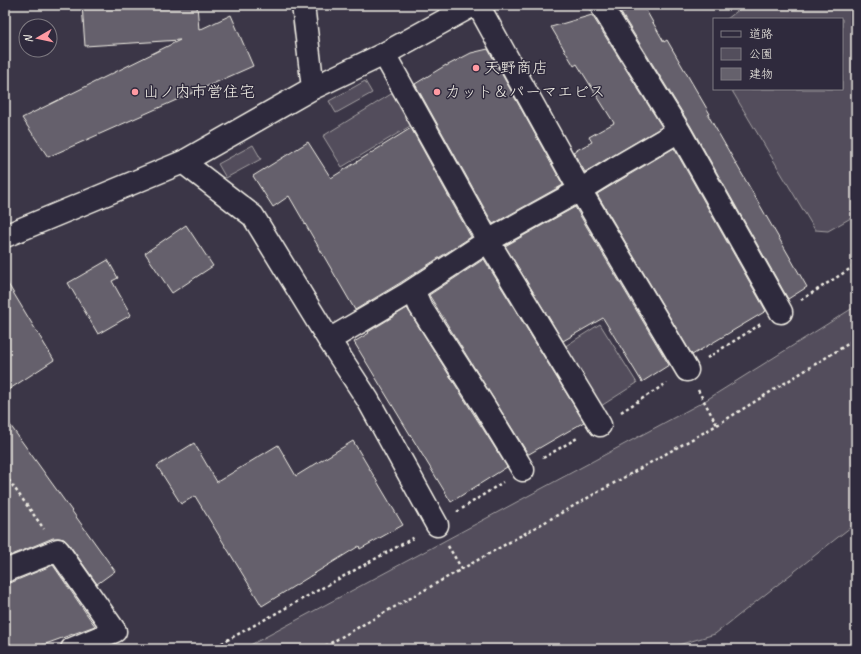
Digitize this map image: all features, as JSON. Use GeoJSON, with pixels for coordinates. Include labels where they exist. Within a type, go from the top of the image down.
{"type":"FeatureCollection","features":[{"type":"Feature","properties":{"kind":"street"},"geometry":{"type":"LineString","coordinates":[[303,5],[313,88]]}},
{"type":"Feature","properties":{"kind":"street"},"geometry":{"type":"LineString","coordinates":[[5,236],[183,162],[313,88],[384,54],[472,5]]}},
{"type":"Feature","properties":{"kind":"street"},"geometry":{"type":"LineString","coordinates":[[478,5],[580,190],[687,370]]}},
{"type":"Feature","properties":{"kind":"street"},"geometry":{"type":"LineString","coordinates":[[601,5],[679,131],[781,312]]}},
{"type":"Feature","properties":{"kind":"street"},"geometry":{"type":"LineString","coordinates":[[384,54],[488,241],[600,425]]}},
{"type":"Feature","properties":{"kind":"street"},"geometry":{"type":"LineString","coordinates":[[329,340],[413,290],[488,241],[580,190],[679,131]]}},
{"type":"Feature","properties":{"kind":"street"},"geometry":{"type":"LineString","coordinates":[[183,162],[253,216],[329,340],[368,400],[437,525]]}},
{"type":"Feature","properties":{"kind":"street"},"geometry":{"type":"LineString","coordinates":[[413,290],[420,306],[523,470]]}},
{"type":"Feature","properties":{"kind":"street"},"geometry":{"type":"LineString","coordinates":[[5,571],[58,550],[115,631],[72,649]]}},
{"type":"Feature","properties":{"kind":"path"},"geometry":{"type":"LineString","coordinates":[[320,649],[717,425],[856,339]]}},
{"type":"Feature","properties":{"kind":"path"},"geometry":{"type":"LineString","coordinates":[[701,395],[717,425]]}},
{"type":"Feature","properties":{"kind":"path"},"geometry":{"type":"LineString","coordinates":[[5,475],[58,550]]}},
{"type":"Feature","properties":{"kind":"path"},"geometry":{"type":"LineString","coordinates":[[447,545],[462,569]]}},
{"type":"Feature","properties":{"kind":"green space"},"geometry":{"type":"Polygon","coordinates":[[[745,5],[844,5],[856,13],[856,215],[828,231],[815,230],[732,90],[843,90],[843,18],[728,18],[745,5]]]}},
{"type":"Feature","properties":{"kind":"green space"},"geometry":{"type":"Polygon","coordinates":[[[365,81],[372,93],[336,113],[329,101],[365,81]]]}},
{"type":"Feature","properties":{"kind":"green space"},"geometry":{"type":"Polygon","coordinates":[[[396,91],[415,123],[342,167],[323,136],[396,91]]]}},
{"type":"Feature","properties":{"kind":"green space"},"geometry":{"type":"Polygon","coordinates":[[[253,145],[261,159],[226,178],[218,164],[253,145]]]}},
{"type":"Feature","properties":{"kind":"green space"},"geometry":{"type":"Polygon","coordinates":[[[856,306],[856,523],[715,634],[665,649],[243,649],[703,402],[856,306]]]}},
{"type":"Feature","properties":{"kind":"green space"},"geometry":{"type":"Polygon","coordinates":[[[600,324],[637,383],[601,406],[564,347],[600,324]]]}},
{"type":"Feature","properties":{"kind":"building","name":"山ノ内市営住宅"},"geometry":{"type":"Polygon","coordinates":[[[82,5],[197,5],[199,30],[231,15],[253,66],[48,157],[22,118],[180,40],[85,46],[82,5]]]}},
{"type":"Feature","properties":{"kind":"building"},"geometry":{"type":"Polygon","coordinates":[[[635,5],[643,5],[664,42],[667,40],[710,114],[708,115],[807,287],[788,299],[690,125],[621,13],[635,5]]]}},
{"type":"Feature","properties":{"kind":"building"},"geometry":{"type":"Polygon","coordinates":[[[592,15],[662,127],[585,172],[573,152],[592,142],[589,137],[614,123],[577,64],[574,66],[551,27],[592,15]]]}},
{"type":"Feature","properties":{"kind":"building"},"geometry":{"type":"Polygon","coordinates":[[[488,49],[563,185],[493,224],[415,84],[446,65],[471,53],[488,49]]]}},
{"type":"Feature","properties":{"kind":"building"},"geometry":{"type":"Polygon","coordinates":[[[411,128],[471,237],[355,310],[289,196],[273,207],[253,176],[308,142],[331,178],[411,128]]]}},
{"type":"Feature","properties":{"kind":"building"},"geometry":{"type":"Polygon","coordinates":[[[674,148],[766,311],[692,355],[597,194],[674,148]]]}},
{"type":"Feature","properties":{"kind":"building"},"geometry":{"type":"Polygon","coordinates":[[[575,207],[669,365],[642,382],[603,318],[563,341],[505,246],[575,207]]]}},
{"type":"Feature","properties":{"kind":"building"},"geometry":{"type":"Polygon","coordinates":[[[186,225],[213,266],[172,293],[145,253],[186,225]]]}},
{"type":"Feature","properties":{"kind":"building"},"geometry":{"type":"Polygon","coordinates":[[[484,259],[584,422],[529,454],[429,295],[484,259]]]}},
{"type":"Feature","properties":{"kind":"building"},"geometry":{"type":"Polygon","coordinates":[[[108,260],[118,278],[112,281],[131,315],[98,334],[68,283],[108,260]]]}},
{"type":"Feature","properties":{"kind":"building"},"geometry":{"type":"Polygon","coordinates":[[[5,279],[54,360],[5,392],[5,279]]]}},
{"type":"Feature","properties":{"kind":"building"},"geometry":{"type":"Polygon","coordinates":[[[407,308],[507,467],[451,502],[354,342],[407,308]]]}},
{"type":"Feature","properties":{"kind":"building"},"geometry":{"type":"Polygon","coordinates":[[[5,418],[115,571],[97,584],[64,539],[53,538],[5,558],[5,418]]]}},
{"type":"Feature","properties":{"kind":"building"},"geometry":{"type":"Polygon","coordinates":[[[353,441],[403,525],[360,549],[359,546],[262,606],[195,496],[181,504],[157,466],[194,443],[217,482],[278,445],[296,476],[353,441]]]}},
{"type":"Feature","properties":{"kind":"building"},"geometry":{"type":"Polygon","coordinates":[[[53,565],[95,626],[32,649],[5,649],[5,583],[10,583],[53,565]]]}},
{"type":"Feature","properties":{"kind":"place","name":"天野商店"},"geometry":{"type":"Point","coordinates":[476,68]}},
{"type":"Feature","properties":{"kind":"place","name":"山ノ内市営住宅"},"geometry":{"type":"Point","coordinates":[135,92]}},
{"type":"Feature","properties":{"kind":"place","name":"カット＆パーマエビス"},"geometry":{"type":"Point","coordinates":[437,92]}}]}
